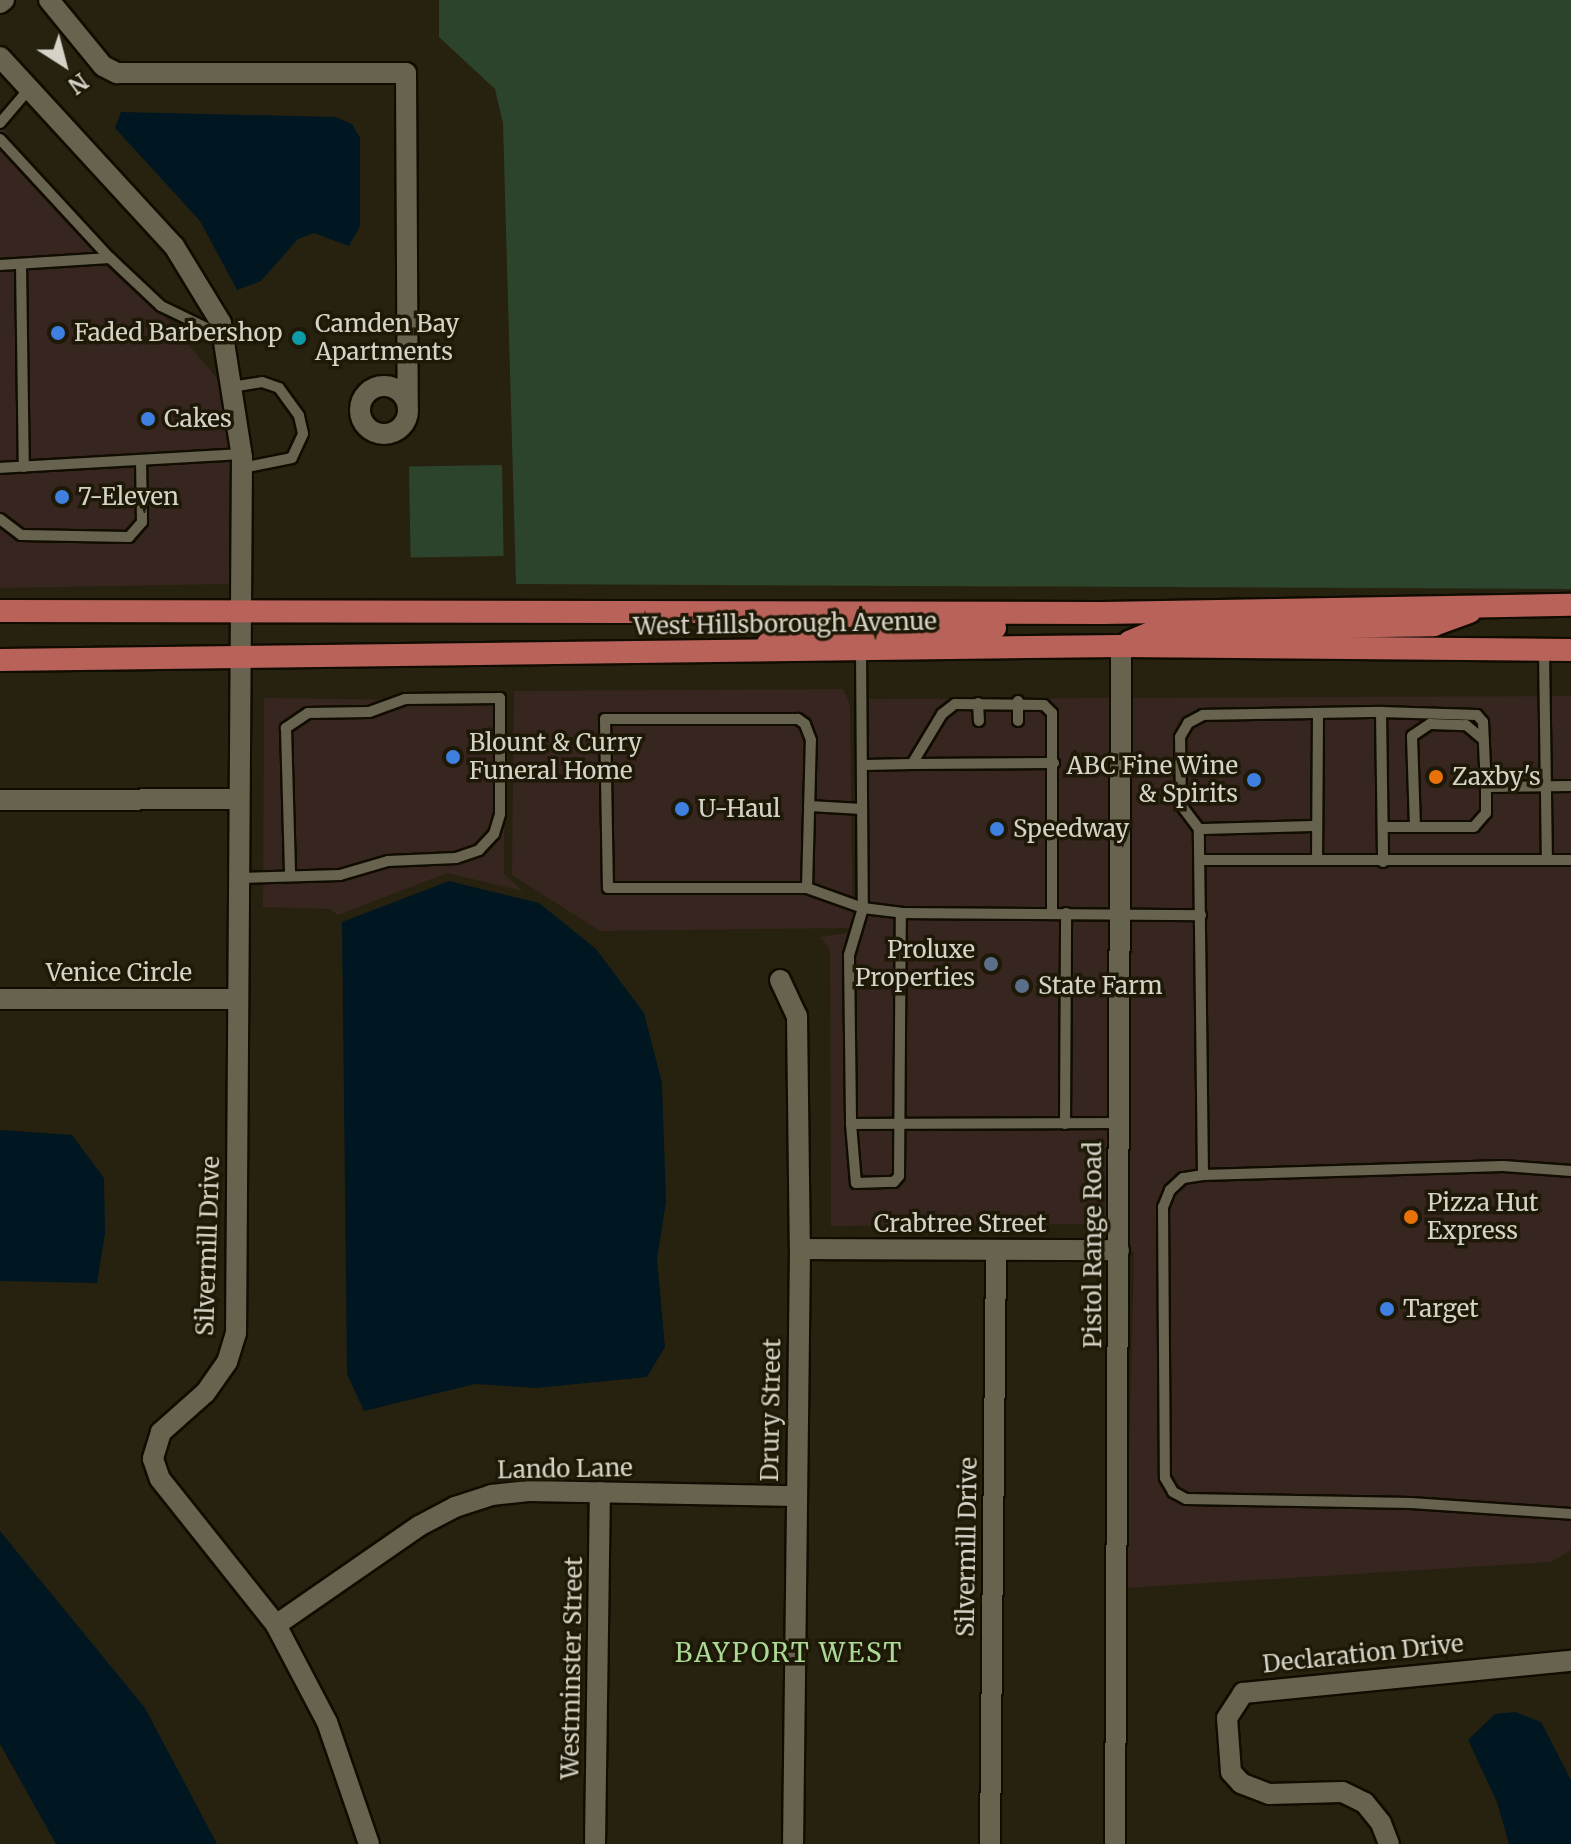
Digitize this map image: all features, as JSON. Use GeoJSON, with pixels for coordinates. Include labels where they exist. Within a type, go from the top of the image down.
{"type":"FeatureCollection","features":[{"type":"Feature","properties":{"kind":"main road","name":"West Hillsborough Avenue"},"geometry":{"type":"LineString","coordinates":[[0,611],[238,608],[1103,613],[1571,605]]}},
{"type":"Feature","properties":{"kind":"main road"},"geometry":{"type":"LineString","coordinates":[[1121,646],[1159,629],[1434,625],[1490,606]]}},
{"type":"Feature","properties":{"kind":"main road"},"geometry":{"type":"LineString","coordinates":[[752,650],[808,628],[1093,628],[1103,623],[1103,613]]}},
{"type":"Feature","properties":{"kind":"main road","name":"West Hillsborough Avenue"},"geometry":{"type":"LineString","coordinates":[[0,660],[1121,646],[1571,650]]}},
{"type":"Feature","properties":{"kind":"street"},"geometry":{"type":"LineString","coordinates":[[49,0],[103,66],[117,73],[406,73],[408,404]]}},
{"type":"Feature","properties":{"kind":"street","name":"Silvermill Drive"},"geometry":{"type":"LineString","coordinates":[[0,57],[174,246],[221,323],[242,461],[237,657],[236,1333],[227,1362],[205,1393],[161,1432],[153,1459],[160,1479],[276,1625],[327,1722],[369,1844]]}},
{"type":"Feature","properties":{"kind":"street","name":"Pistol Range Road"},"geometry":{"type":"LineString","coordinates":[[1115,1844],[1121,646]]}},
{"type":"Feature","properties":{"kind":"street"},"geometry":{"type":"LineString","coordinates":[[0,800],[237,799]]}},
{"type":"Feature","properties":{"kind":"street","name":"Drury Street"},"geometry":{"type":"LineString","coordinates":[[780,980],[797,1016],[800,1249],[793,1844]]}},
{"type":"Feature","properties":{"kind":"street","name":"Venice Circle"},"geometry":{"type":"LineString","coordinates":[[0,999],[237,999]]}},
{"type":"Feature","properties":{"kind":"street","name":"Crabtree Street"},"geometry":{"type":"LineString","coordinates":[[800,1249],[1119,1250]]}},
{"type":"Feature","properties":{"kind":"street","name":"Silvermill Drive"},"geometry":{"type":"LineString","coordinates":[[990,1844],[996,1251]]}},
{"type":"Feature","properties":{"kind":"street","name":"Lando Lane"},"geometry":{"type":"LineString","coordinates":[[276,1625],[455,1507],[529,1491],[796,1496]]}},
{"type":"Feature","properties":{"kind":"street","name":"Westminster Street"},"geometry":{"type":"LineString","coordinates":[[595,1844],[600,1492]]}},
{"type":"Feature","properties":{"kind":"street","name":"Declaration Drive"},"geometry":{"type":"LineString","coordinates":[[1389,1844],[1381,1823],[1365,1803],[1342,1792],[1269,1794],[1241,1783],[1231,1772],[1227,1718],[1243,1693],[1571,1661]]}},
{"type":"Feature","properties":{"kind":"lane"},"geometry":{"type":"LineString","coordinates":[[0,123],[31,88]]}},
{"type":"Feature","properties":{"kind":"lane"},"geometry":{"type":"LineString","coordinates":[[0,139],[110,258],[161,306],[223,336]]}},
{"type":"Feature","properties":{"kind":"lane"},"geometry":{"type":"LineString","coordinates":[[0,265],[110,258]]}},
{"type":"Feature","properties":{"kind":"lane"},"geometry":{"type":"LineString","coordinates":[[21,264],[24,467]]}},
{"type":"Feature","properties":{"kind":"lane"},"geometry":{"type":"LineString","coordinates":[[0,468],[292,458],[303,434],[299,416],[279,388],[262,382],[231,387]]}},
{"type":"Feature","properties":{"kind":"lane"},"geometry":{"type":"LineString","coordinates":[[0,519],[21,535],[129,537],[142,522],[141,461]]}},
{"type":"Feature","properties":{"kind":"lane"},"geometry":{"type":"LineString","coordinates":[[861,648],[863,908],[849,955],[851,1175],[864,1186],[886,1186],[899,1176],[901,913]]}},
{"type":"Feature","properties":{"kind":"lane"},"geometry":{"type":"LineString","coordinates":[[1544,651],[1547,860]]}},
{"type":"Feature","properties":{"kind":"lane"},"geometry":{"type":"LineString","coordinates":[[237,879],[290,874],[340,875],[388,861],[456,858],[479,850],[494,834],[500,814],[500,698],[405,699],[369,712],[308,713],[286,728],[290,874]]}},
{"type":"Feature","properties":{"kind":"lane"},"geometry":{"type":"LineString","coordinates":[[912,764],[942,714],[955,704],[1018,701],[1044,705],[1052,713],[1052,913]]}},
{"type":"Feature","properties":{"kind":"lane"},"geometry":{"type":"LineString","coordinates":[[1018,701],[1018,721]]}},
{"type":"Feature","properties":{"kind":"lane"},"geometry":{"type":"LineString","coordinates":[[978,703],[979,721]]}},
{"type":"Feature","properties":{"kind":"lane"},"geometry":{"type":"LineString","coordinates":[[1203,1175],[1199,829],[1181,805],[1180,737],[1188,723],[1203,715],[1468,711],[1483,722],[1486,813],[1474,827],[1383,827]]}},
{"type":"Feature","properties":{"kind":"lane"},"geometry":{"type":"LineString","coordinates":[[1381,712],[1383,862]]}},
{"type":"Feature","properties":{"kind":"lane"},"geometry":{"type":"LineString","coordinates":[[1317,860],[1318,713]]}},
{"type":"Feature","properties":{"kind":"lane"},"geometry":{"type":"LineString","coordinates":[[807,888],[811,740],[798,719],[605,719],[608,888],[807,888],[863,908],[901,913],[1201,915]]}},
{"type":"Feature","properties":{"kind":"lane"},"geometry":{"type":"LineString","coordinates":[[1415,827],[1412,736],[1419,727],[1466,725],[1485,741]]}},
{"type":"Feature","properties":{"kind":"lane"},"geometry":{"type":"LineString","coordinates":[[864,765],[1018,758],[1054,763]]}},
{"type":"Feature","properties":{"kind":"lane"},"geometry":{"type":"LineString","coordinates":[[1486,787],[1571,786]]}},
{"type":"Feature","properties":{"kind":"lane"},"geometry":{"type":"LineString","coordinates":[[809,806],[862,809]]}},
{"type":"Feature","properties":{"kind":"lane"},"geometry":{"type":"LineString","coordinates":[[1199,829],[1317,826]]}},
{"type":"Feature","properties":{"kind":"lane"},"geometry":{"type":"LineString","coordinates":[[1200,860],[1571,860]]}},
{"type":"Feature","properties":{"kind":"lane"},"geometry":{"type":"LineString","coordinates":[[1065,1124],[1066,913]]}},
{"type":"Feature","properties":{"kind":"lane"},"geometry":{"type":"LineString","coordinates":[[851,1124],[1120,1123]]}},
{"type":"Feature","properties":{"kind":"lane"},"geometry":{"type":"LineString","coordinates":[[1571,1171],[1503,1166],[1203,1175],[1183,1178],[1170,1190],[1163,1207],[1165,1478],[1173,1492],[1186,1499],[1411,1503],[1571,1514]]}},
{"type":"Feature","properties":{"kind":"shaded area"},"geometry":{"type":"Polygon","coordinates":[[[0,120],[31,181],[134,281],[221,383],[233,456],[230,584],[0,588],[0,120]]]}},
{"type":"Feature","properties":{"kind":"shaded area","name":"U-Haul"},"geometry":{"type":"Polygon","coordinates":[[[843,689],[850,705],[853,928],[600,931],[512,875],[514,691],[843,689]]]}},
{"type":"Feature","properties":{"kind":"shaded area"},"geometry":{"type":"Polygon","coordinates":[[[1571,696],[1571,1550],[1551,1562],[1126,1588],[1134,1252],[1129,1251],[1131,698],[1571,696]]]}},
{"type":"Feature","properties":{"kind":"shaded area"},"geometry":{"type":"Polygon","coordinates":[[[264,698],[505,701],[504,874],[523,891],[447,873],[338,915],[330,909],[263,907],[264,698]]]}},
{"type":"Feature","properties":{"kind":"shaded area"},"geometry":{"type":"Polygon","coordinates":[[[1112,698],[1110,1231],[1101,1224],[831,1226],[830,949],[820,937],[860,931],[857,699],[1112,698]]]}},
{"type":"Feature","properties":{"kind":"green space"},"geometry":{"type":"Polygon","coordinates":[[[439,0],[1571,0],[1571,589],[516,584],[503,123],[495,89],[439,37],[439,0]]]}},
{"type":"Feature","properties":{"kind":"green space"},"geometry":{"type":"Polygon","coordinates":[[[502,465],[504,556],[411,558],[409,467],[502,465]]]}},
{"type":"Feature","properties":{"kind":"water"},"geometry":{"type":"Polygon","coordinates":[[[121,112],[335,117],[352,124],[360,138],[360,226],[349,246],[314,233],[298,239],[261,281],[237,290],[200,221],[115,128],[121,112]]]}},
{"type":"Feature","properties":{"kind":"water"},"geometry":{"type":"Polygon","coordinates":[[[449,881],[539,903],[596,949],[644,1013],[662,1083],[666,1202],[657,1259],[665,1347],[647,1377],[536,1388],[475,1384],[364,1411],[347,1374],[342,922],[449,881]]]}},
{"type":"Feature","properties":{"kind":"water"},"geometry":{"type":"Polygon","coordinates":[[[0,1130],[72,1135],[104,1178],[105,1233],[97,1283],[0,1281],[0,1130]]]}},
{"type":"Feature","properties":{"kind":"water"},"geometry":{"type":"Polygon","coordinates":[[[0,1531],[145,1708],[217,1844],[56,1844],[0,1744],[0,1531]]]}},
{"type":"Feature","properties":{"kind":"water"},"geometry":{"type":"Polygon","coordinates":[[[1515,1712],[1541,1722],[1571,1780],[1571,1844],[1509,1844],[1497,1802],[1468,1740],[1495,1714],[1515,1712]]]}},
{"type":"Feature","properties":{"kind":"place","name":"Faded Barbershop"},"geometry":{"type":"Point","coordinates":[58,333]}},
{"type":"Feature","properties":{"kind":"place","name":"Camden Bay Apartments"},"geometry":{"type":"Point","coordinates":[299,338]}},
{"type":"Feature","properties":{"kind":"place","name":"Cakes"},"geometry":{"type":"Point","coordinates":[148,419]}},
{"type":"Feature","properties":{"kind":"place","name":"7-Eleven"},"geometry":{"type":"Point","coordinates":[62,497]}},
{"type":"Feature","properties":{"kind":"place","name":"Blount & Curry Funeral Home"},"geometry":{"type":"Point","coordinates":[453,757]}},
{"type":"Feature","properties":{"kind":"place","name":"Zaxby's"},"geometry":{"type":"Point","coordinates":[1436,777]}},
{"type":"Feature","properties":{"kind":"place","name":"ABC Fine Wine & Spirits"},"geometry":{"type":"Point","coordinates":[1254,780]}},
{"type":"Feature","properties":{"kind":"place","name":"U-Haul"},"geometry":{"type":"Point","coordinates":[682,809]}},
{"type":"Feature","properties":{"kind":"place","name":"Speedway"},"geometry":{"type":"Point","coordinates":[997,829]}},
{"type":"Feature","properties":{"kind":"place","name":"Proluxe Properties"},"geometry":{"type":"Point","coordinates":[991,964]}},
{"type":"Feature","properties":{"kind":"place","name":"State Farm"},"geometry":{"type":"Point","coordinates":[1022,986]}},
{"type":"Feature","properties":{"kind":"place","name":"Pizza Hut Express"},"geometry":{"type":"Point","coordinates":[1411,1217]}},
{"type":"Feature","properties":{"kind":"place","name":"Target"},"geometry":{"type":"Point","coordinates":[1387,1309]}},
{"type":"Feature","properties":{"kind":"district","name":"BAYPORT WEST"},"geometry":{"type":"Point","coordinates":[789,1653]}}]}
